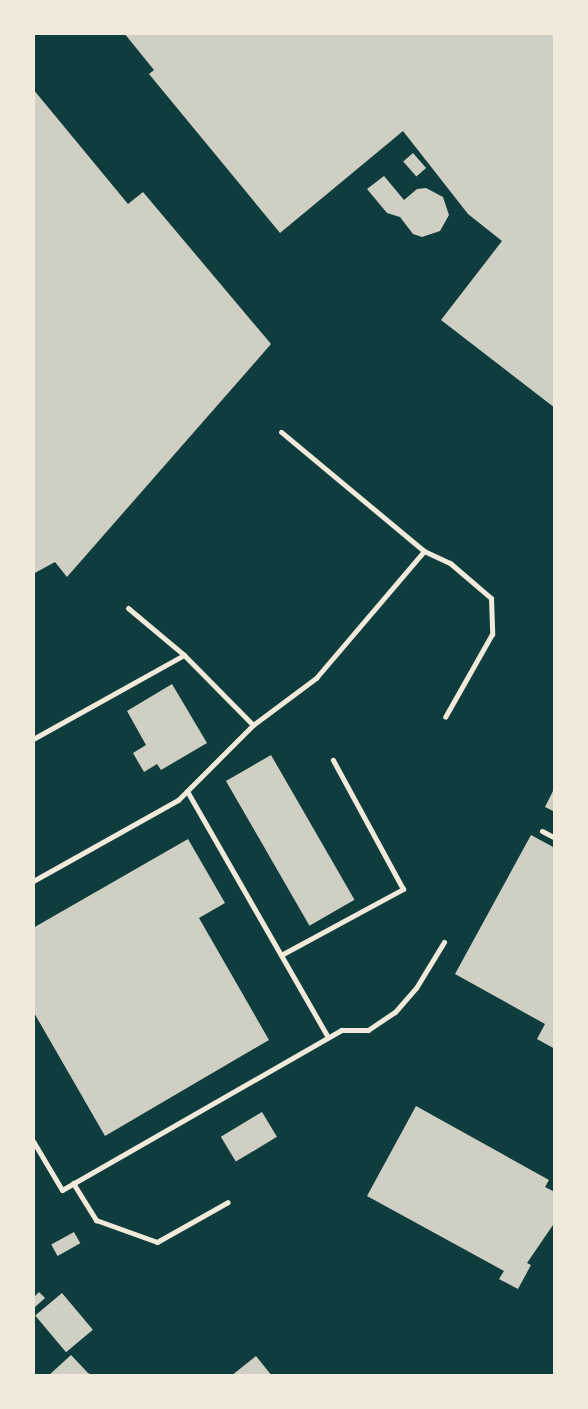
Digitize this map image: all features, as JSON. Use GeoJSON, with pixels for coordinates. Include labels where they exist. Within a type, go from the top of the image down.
{"type":"FeatureCollection","features":[{"type":"Feature","properties":{"kind":"lane"},"geometry":{"type":"LineString","coordinates":[[281,432],[424,551],[450,563],[491,598],[492,634],[445,717]]}},
{"type":"Feature","properties":{"kind":"lane"},"geometry":{"type":"LineString","coordinates":[[33,881],[187,791],[253,725],[316,678],[424,551]]}},
{"type":"Feature","properties":{"kind":"lane"},"geometry":{"type":"LineString","coordinates":[[128,608],[184,654],[253,725]]}},
{"type":"Feature","properties":{"kind":"lane"},"geometry":{"type":"LineString","coordinates":[[33,739],[184,654]]}},
{"type":"Feature","properties":{"kind":"lane"},"geometry":{"type":"LineString","coordinates":[[281,955],[403,889],[332,760]]}},
{"type":"Feature","properties":{"kind":"lane"},"geometry":{"type":"LineString","coordinates":[[187,791],[328,1037]]}},
{"type":"Feature","properties":{"kind":"lane"},"geometry":{"type":"LineString","coordinates":[[542,831],[555,838]]}},
{"type":"Feature","properties":{"kind":"lane"},"geometry":{"type":"LineString","coordinates":[[33,1141],[62,1190],[341,1030],[368,1030],[395,1012],[416,988],[443,942]]}},
{"type":"Feature","properties":{"kind":"lane"},"geometry":{"type":"LineString","coordinates":[[73,1183],[96,1220],[157,1242],[228,1202]]}},
{"type":"Feature","properties":{"kind":"building"},"geometry":{"type":"Polygon","coordinates":[[[124,33],[555,33],[555,408],[441,320],[502,241],[468,214],[403,131],[280,233],[149,74],[154,70],[124,33]]]}},
{"type":"Feature","properties":{"kind":"building"},"geometry":{"type":"Polygon","coordinates":[[[33,89],[128,204],[143,192],[271,344],[67,577],[55,562],[33,574],[33,89]]]}},
{"type":"Feature","properties":{"kind":"building"},"geometry":{"type":"Polygon","coordinates":[[[413,153],[426,168],[416,177],[403,162],[413,153]]]}},
{"type":"Feature","properties":{"kind":"building"},"geometry":{"type":"Polygon","coordinates":[[[384,176],[404,200],[417,189],[426,188],[443,197],[449,215],[440,231],[422,237],[413,234],[400,217],[387,213],[367,189],[384,176]]]}},
{"type":"Feature","properties":{"kind":"building"},"geometry":{"type":"Polygon","coordinates":[[[172,684],[207,743],[161,770],[157,764],[144,772],[133,753],[146,745],[127,711],[172,684]]]}},
{"type":"Feature","properties":{"kind":"building"},"geometry":{"type":"Polygon","coordinates":[[[271,755],[355,900],[309,926],[226,781],[271,755]]]}},
{"type":"Feature","properties":{"kind":"building"},"geometry":{"type":"Polygon","coordinates":[[[555,787],[555,812],[545,807],[555,787]]]}},
{"type":"Feature","properties":{"kind":"building"},"geometry":{"type":"Polygon","coordinates":[[[531,835],[555,848],[555,1049],[537,1039],[545,1024],[455,974],[531,835]]]}},
{"type":"Feature","properties":{"kind":"building"},"geometry":{"type":"Polygon","coordinates":[[[188,839],[225,903],[199,918],[269,1040],[105,1136],[33,1011],[33,928],[188,839]]]}},
{"type":"Feature","properties":{"kind":"building"},"geometry":{"type":"Polygon","coordinates":[[[416,1106],[549,1180],[545,1187],[555,1192],[555,1222],[527,1263],[531,1265],[518,1289],[499,1279],[504,1271],[367,1196],[416,1106]]]}},
{"type":"Feature","properties":{"kind":"building"},"geometry":{"type":"Polygon","coordinates":[[[262,1112],[277,1137],[236,1162],[221,1137],[262,1112]]]}},
{"type":"Feature","properties":{"kind":"building"},"geometry":{"type":"Polygon","coordinates":[[[74,1232],[80,1243],[58,1256],[51,1245],[74,1232]]]}},
{"type":"Feature","properties":{"kind":"building"},"geometry":{"type":"Polygon","coordinates":[[[39,1292],[45,1298],[34,1308],[33,1298],[39,1292]]]}},
{"type":"Feature","properties":{"kind":"building"},"geometry":{"type":"Polygon","coordinates":[[[62,1293],[93,1330],[66,1352],[35,1315],[62,1293]]]}},
{"type":"Feature","properties":{"kind":"building"},"geometry":{"type":"Polygon","coordinates":[[[71,1355],[88,1373],[95,1376],[48,1376],[71,1355]]]}},
{"type":"Feature","properties":{"kind":"building"},"geometry":{"type":"Polygon","coordinates":[[[256,1356],[272,1376],[231,1376],[256,1356]]]}}]}
